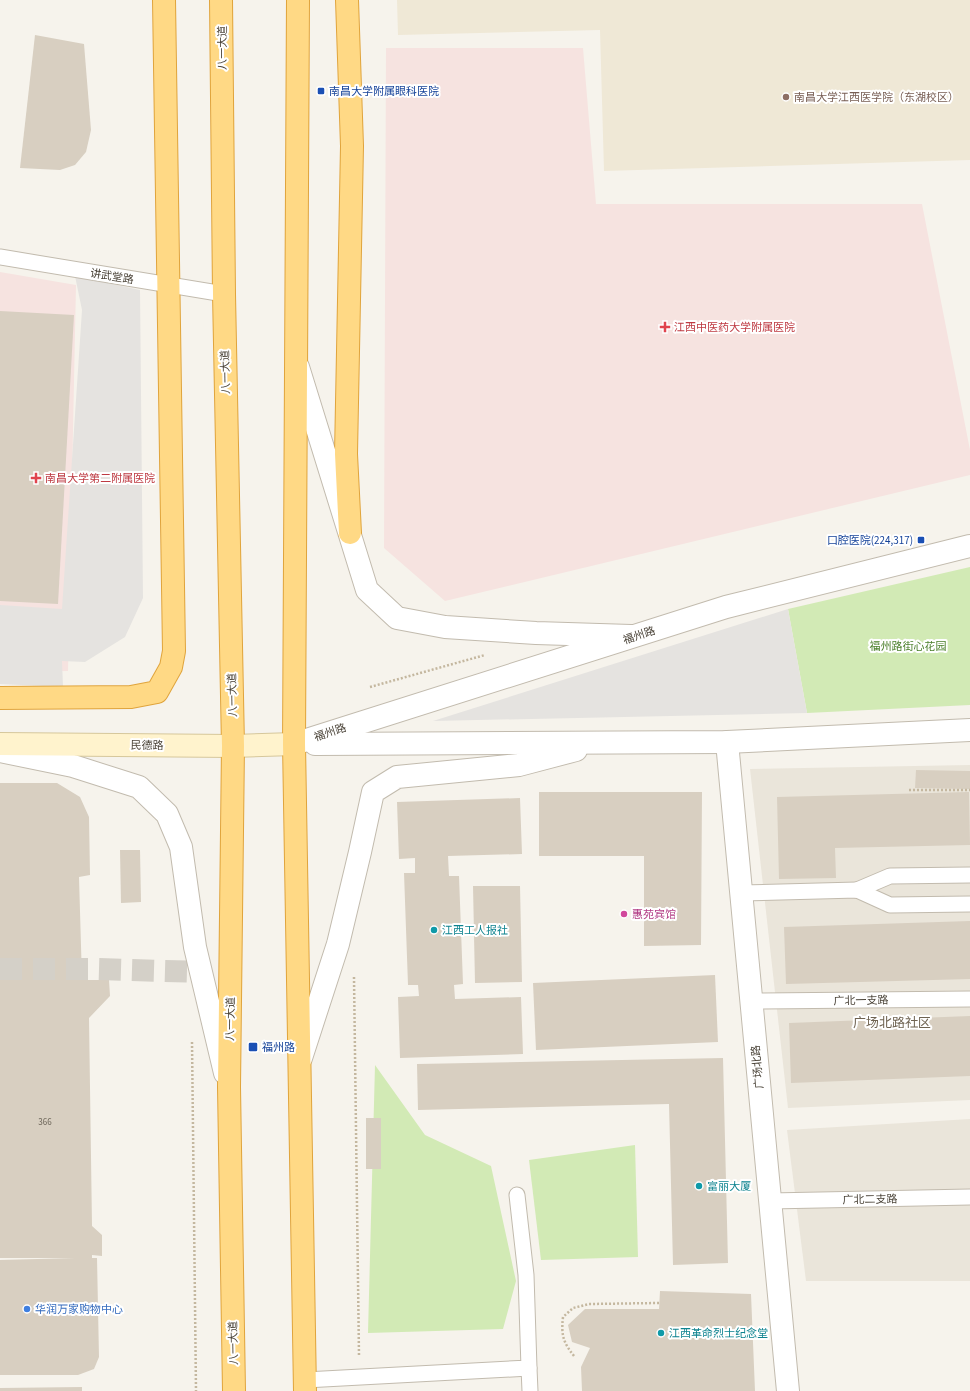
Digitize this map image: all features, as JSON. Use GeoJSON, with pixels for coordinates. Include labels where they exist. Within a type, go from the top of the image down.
{"type":"FeatureCollection","features":[{"type":"Feature","properties":{"kind":"highway"},"geometry":{"type":"LineString","coordinates":[[0,698],[131,697],[157,692],[171,667],[174,651],[164,0]]}},
{"type":"Feature","properties":{"kind":"highway","name":"八一大道"},"geometry":{"type":"LineString","coordinates":[[221,0],[224,294],[233,746],[229,1087],[234,1391]]}},
{"type":"Feature","properties":{"kind":"highway"},"geometry":{"type":"LineString","coordinates":[[298,0],[294,744],[305,1386]]}},
{"type":"Feature","properties":{"kind":"highway"},"geometry":{"type":"LineString","coordinates":[[347,0],[352,146],[346,454],[350,534]]}},
{"type":"Feature","properties":{"kind":"main road","name":"民德路"},"geometry":{"type":"LineString","coordinates":[[0,744],[233,746],[294,744]]}},
{"type":"Feature","properties":{"kind":"street"},"geometry":{"type":"LineString","coordinates":[[295,356],[367,590],[397,618],[445,627],[536,633],[634,636]]}},
{"type":"Feature","properties":{"kind":"street","name":"福州路"},"geometry":{"type":"LineString","coordinates":[[294,744],[726,607],[970,546]]}},
{"type":"Feature","properties":{"kind":"street","name":"福州路"},"geometry":{"type":"LineString","coordinates":[[294,744],[727,742],[970,730]]}},
{"type":"Feature","properties":{"kind":"street"},"geometry":{"type":"LineString","coordinates":[[299,1063],[338,944],[373,792],[397,777],[519,765],[606,742]]}},
{"type":"Feature","properties":{"kind":"street","name":"广场北路"},"geometry":{"type":"LineString","coordinates":[[727,742],[788,1391]]}},
{"type":"Feature","properties":{"kind":"street"},"geometry":{"type":"LineString","coordinates":[[0,751],[73,766],[139,787],[167,814],[181,847],[195,947],[229,1087]]}},
{"type":"Feature","properties":{"kind":"lane","name":"讲武堂路"},"geometry":{"type":"LineString","coordinates":[[0,257],[224,294]]}},
{"type":"Feature","properties":{"kind":"lane"},"geometry":{"type":"LineString","coordinates":[[741,893],[857,890],[890,876],[970,875]]}},
{"type":"Feature","properties":{"kind":"lane"},"geometry":{"type":"LineString","coordinates":[[857,890],[890,905],[970,904]]}},
{"type":"Feature","properties":{"kind":"lane","name":"广北一支路"},"geometry":{"type":"LineString","coordinates":[[751,1001],[970,999]]}},
{"type":"Feature","properties":{"kind":"lane"},"geometry":{"type":"LineString","coordinates":[[517,1195],[526,1275],[530,1391]]}},
{"type":"Feature","properties":{"kind":"lane","name":"广北二支路"},"geometry":{"type":"LineString","coordinates":[[770,1201],[970,1197]]}},
{"type":"Feature","properties":{"kind":"lane"},"geometry":{"type":"LineString","coordinates":[[305,1386],[360,1377],[529,1368]]}},
{"type":"Feature","properties":{"kind":"path"},"geometry":{"type":"LineString","coordinates":[[370,687],[488,654]]}},
{"type":"Feature","properties":{"kind":"path"},"geometry":{"type":"LineString","coordinates":[[909,790],[970,790]]}},
{"type":"Feature","properties":{"kind":"path"},"geometry":{"type":"LineString","coordinates":[[354,972],[360,1377]]}},
{"type":"Feature","properties":{"kind":"path"},"geometry":{"type":"LineString","coordinates":[[191,1035],[196,1391]]}},
{"type":"Feature","properties":{"kind":"path"},"geometry":{"type":"LineString","coordinates":[[574,1356],[565,1344],[561,1330],[563,1317],[573,1308],[589,1304],[659,1303]]}},
{"type":"Feature","properties":{"kind":"shaded area","name":"南昌大学江西医学院（东湖校区）"},"geometry":{"type":"Polygon","coordinates":[[[397,0],[970,0],[970,160],[604,171],[600,30],[398,35],[397,0]]]}},
{"type":"Feature","properties":{"kind":"shaded area","name":"江西中医药大学附属医院"},"geometry":{"type":"Polygon","coordinates":[[[386,48],[583,48],[596,204],[922,204],[970,450],[970,475],[445,601],[384,548],[386,48]]]}},
{"type":"Feature","properties":{"kind":"shaded area","name":"南昌大学第二附属医院"},"geometry":{"type":"Polygon","coordinates":[[[0,272],[76,285],[68,671],[0,672],[0,272]]]}},
{"type":"Feature","properties":{"kind":"shaded area"},"geometry":{"type":"Polygon","coordinates":[[[75,276],[140,290],[143,598],[125,637],[85,662],[62,661],[63,687],[0,684],[0,605],[62,609],[82,310],[75,276]]]}},
{"type":"Feature","properties":{"kind":"shaded area"},"geometry":{"type":"Polygon","coordinates":[[[788,609],[807,713],[433,721],[788,609]]]}},
{"type":"Feature","properties":{"kind":"shaded area"},"geometry":{"type":"Polygon","coordinates":[[[970,765],[970,1100],[788,1108],[750,769],[970,765]]]}},
{"type":"Feature","properties":{"kind":"shaded area"},"geometry":{"type":"Polygon","coordinates":[[[970,1119],[970,1281],[806,1281],[787,1130],[970,1119]]]}},
{"type":"Feature","properties":{"kind":"green space","name":"福州路街心花园"},"geometry":{"type":"Polygon","coordinates":[[[970,567],[970,705],[807,713],[788,609],[970,567]]]}},
{"type":"Feature","properties":{"kind":"green space"},"geometry":{"type":"Polygon","coordinates":[[[375,1065],[425,1135],[491,1166],[516,1281],[503,1329],[368,1333],[375,1065]]]}},
{"type":"Feature","properties":{"kind":"green space"},"geometry":{"type":"Polygon","coordinates":[[[635,1145],[638,1257],[541,1260],[529,1160],[635,1145]]]}},
{"type":"Feature","properties":{"kind":"building"},"geometry":{"type":"Polygon","coordinates":[[[35,35],[84,44],[91,130],[86,152],[75,165],[60,170],[20,168],[35,35]]]}},
{"type":"Feature","properties":{"kind":"building","name":"南昌大学第二附属医院"},"geometry":{"type":"Polygon","coordinates":[[[0,311],[74,315],[58,604],[0,601],[0,311]]]}},
{"type":"Feature","properties":{"kind":"building"},"geometry":{"type":"Polygon","coordinates":[[[916,770],[970,771],[970,789],[915,788],[916,770]]]}},
{"type":"Feature","properties":{"kind":"building"},"geometry":{"type":"Polygon","coordinates":[[[0,783],[57,783],[80,797],[89,817],[90,875],[79,877],[82,980],[109,980],[110,996],[89,1018],[92,1226],[102,1235],[102,1256],[92,1255],[92,1258],[97,1258],[99,1357],[94,1369],[78,1375],[0,1375],[0,1260],[75,1258],[0,1258],[0,783]]]}},
{"type":"Feature","properties":{"kind":"building"},"geometry":{"type":"Polygon","coordinates":[[[539,792],[702,792],[701,945],[644,946],[644,856],[539,856],[539,792]]]}},
{"type":"Feature","properties":{"kind":"building"},"geometry":{"type":"Polygon","coordinates":[[[969,792],[970,845],[835,848],[836,878],[779,879],[777,797],[969,792]]]}},
{"type":"Feature","properties":{"kind":"building","name":"江西工人报社"},"geometry":{"type":"Polygon","coordinates":[[[520,798],[522,854],[448,856],[449,876],[459,876],[463,984],[454,985],[455,999],[521,997],[523,1054],[400,1058],[398,997],[419,996],[418,985],[408,985],[404,873],[415,873],[415,858],[399,859],[397,802],[520,798]]]}},
{"type":"Feature","properties":{"kind":"building"},"geometry":{"type":"Polygon","coordinates":[[[120,850],[140,850],[141,902],[121,903],[120,850]]]}},
{"type":"Feature","properties":{"kind":"building"},"geometry":{"type":"Polygon","coordinates":[[[473,886],[520,886],[522,982],[475,983],[473,886]]]}},
{"type":"Feature","properties":{"kind":"building"},"geometry":{"type":"Polygon","coordinates":[[[970,921],[970,979],[786,984],[784,927],[970,921]]]}},
{"type":"Feature","properties":{"kind":"building"},"geometry":{"type":"Polygon","coordinates":[[[715,975],[718,1042],[536,1050],[533,983],[715,975]]]}},
{"type":"Feature","properties":{"kind":"building"},"geometry":{"type":"Polygon","coordinates":[[[970,1016],[970,1076],[791,1083],[789,1023],[970,1016]]]}},
{"type":"Feature","properties":{"kind":"building","name":"富丽大厦"},"geometry":{"type":"Polygon","coordinates":[[[723,1058],[728,1263],[673,1265],[669,1104],[418,1110],[417,1064],[723,1058]]]}},
{"type":"Feature","properties":{"kind":"building"},"geometry":{"type":"Polygon","coordinates":[[[366,1118],[381,1118],[381,1169],[366,1169],[366,1118]]]}},
{"type":"Feature","properties":{"kind":"building","name":"江西革命烈士纪念堂"},"geometry":{"type":"Polygon","coordinates":[[[660,1291],[751,1294],[755,1391],[582,1391],[581,1367],[590,1348],[572,1342],[568,1325],[585,1309],[659,1309],[660,1291]]]}},
{"type":"Feature","properties":{"kind":"building"},"geometry":{"type":"Polygon","coordinates":[[[82,1387],[82,1391],[0,1391],[0,1388],[82,1387]]]}},
{"type":"Feature","properties":{"kind":"tunnel"},"geometry":{"type":"LineString","coordinates":[[0,969],[96,969],[201,972]]}},
{"type":"Feature","properties":{"kind":"place","name":"南昌大学附属眼科医院"},"geometry":{"type":"Point","coordinates":[321,91]}},
{"type":"Feature","properties":{"kind":"place","name":"南昌大学江西医学院（东湖校区）"},"geometry":{"type":"Point","coordinates":[786,97]}},
{"type":"Feature","properties":{"kind":"place","name":"江西中医药大学附属医院"},"geometry":{"type":"Point","coordinates":[665,327]}},
{"type":"Feature","properties":{"kind":"place","name":"南昌大学第二附属医院"},"geometry":{"type":"Point","coordinates":[36,478]}},
{"type":"Feature","properties":{"kind":"place","name":"口腔医院(224,317)"},"geometry":{"type":"Point","coordinates":[921,540]}},
{"type":"Feature","properties":{"kind":"place","name":"惠苑宾馆"},"geometry":{"type":"Point","coordinates":[624,914]}},
{"type":"Feature","properties":{"kind":"place","name":"江西工人报社"},"geometry":{"type":"Point","coordinates":[434,930]}},
{"type":"Feature","properties":{"kind":"place","name":"福州路"},"geometry":{"type":"Point","coordinates":[253,1047]}},
{"type":"Feature","properties":{"kind":"place","name":"富丽大厦"},"geometry":{"type":"Point","coordinates":[699,1186]}},
{"type":"Feature","properties":{"kind":"place","name":"华润万家购物中心"},"geometry":{"type":"Point","coordinates":[27,1309]}},
{"type":"Feature","properties":{"kind":"place","name":"江西革命烈士纪念堂"},"geometry":{"type":"Point","coordinates":[661,1333]}},
{"type":"Feature","properties":{"kind":"district","name":"广场北路社区"},"geometry":{"type":"Point","coordinates":[892,1022]}}]}
